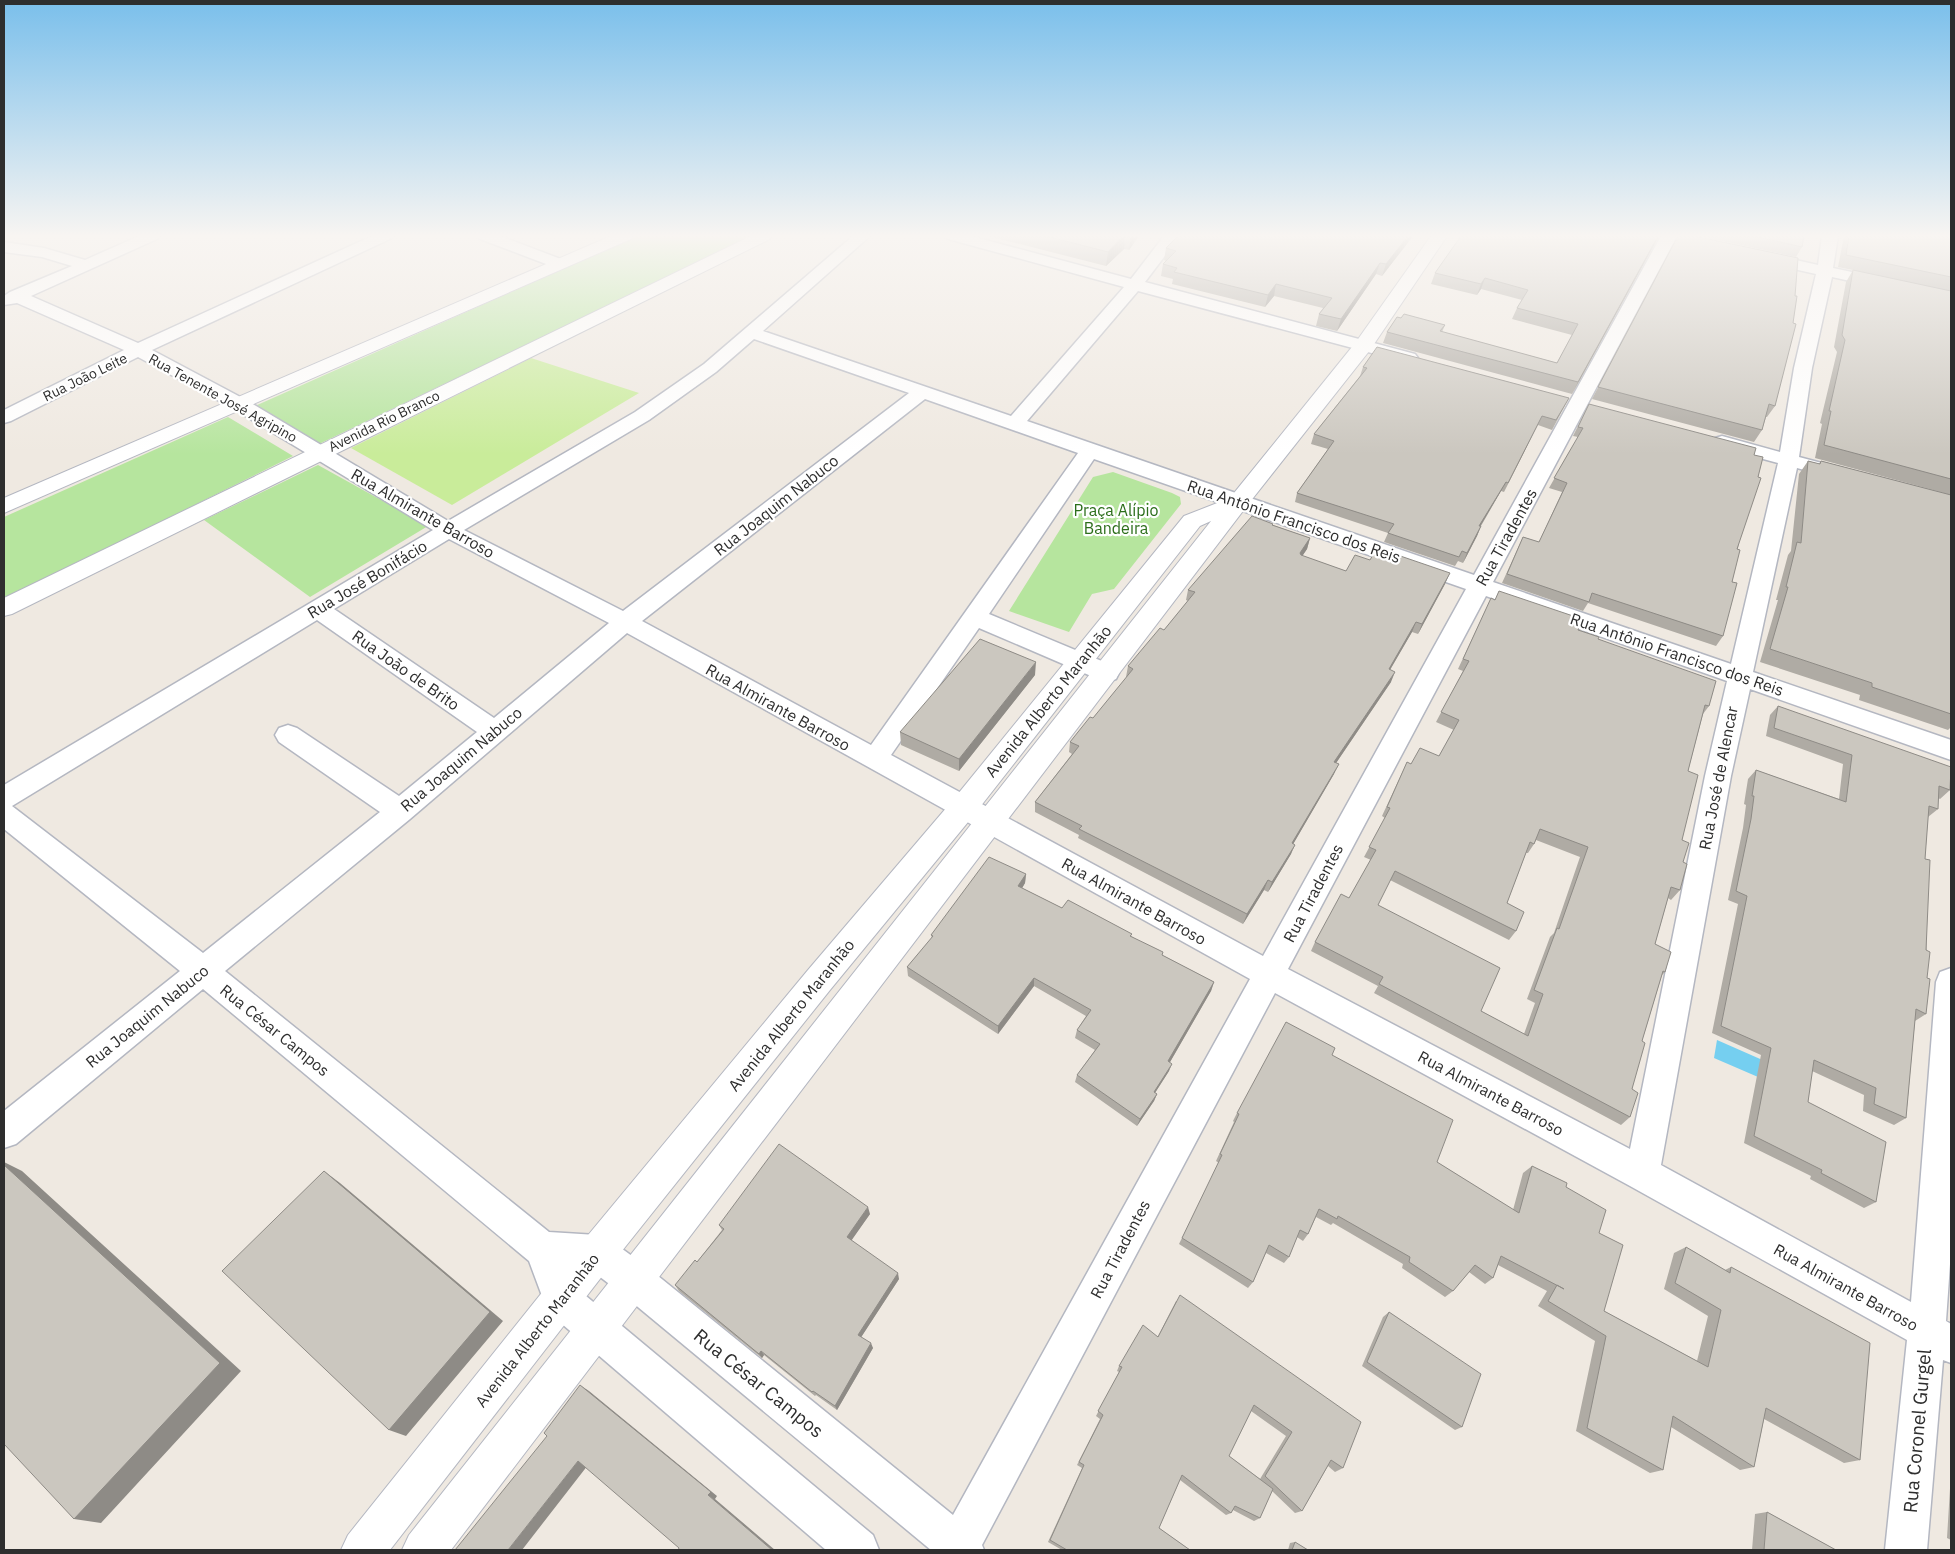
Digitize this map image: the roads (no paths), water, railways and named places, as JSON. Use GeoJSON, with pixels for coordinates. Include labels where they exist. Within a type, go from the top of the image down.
{"type":"FeatureCollection","features":[{"type":"Feature","properties":{"kind":"main road"},"geometry":{"type":"LineString","coordinates":[[4,506],[458,309]]}},
{"type":"Feature","properties":{"kind":"main road","name":"Avenida Rio Branco"},"geometry":{"type":"LineString","coordinates":[[4,608],[615,309]]}},
{"type":"Feature","properties":{"kind":"main road","name":"Avenida Alberto Maranhão"},"geometry":{"type":"LineString","coordinates":[[424,1550],[634,1280],[977,815],[1093,667],[1238,502],[1363,346],[1389,309]]}},
{"type":"Feature","properties":{"kind":"main road","name":"Avenida Alberto Maranhão"},"geometry":{"type":"LineString","coordinates":[[363,1550],[597,1253],[819,980],[977,815]]}},
{"type":"Feature","properties":{"kind":"street","name":"Rua Tenente José Agripino"},"geometry":{"type":"LineString","coordinates":[[34,309],[138,350],[240,404],[320,452]]}},
{"type":"Feature","properties":{"kind":"street","name":"Rua João Leite"},"geometry":{"type":"LineString","coordinates":[[4,417],[138,350],[228,309]]}},
{"type":"Feature","properties":{"kind":"street","name":"Rua José Bonifácio"},"geometry":{"type":"LineString","coordinates":[[4,798],[448,530],[642,416],[710,368],[778,309]]}},
{"type":"Feature","properties":{"kind":"street"},"geometry":{"type":"LineString","coordinates":[[1006,421],[1103,309]]}},
{"type":"Feature","properties":{"kind":"street"},"geometry":{"type":"LineString","coordinates":[[1224,309],[1428,363]]}},
{"type":"Feature","properties":{"kind":"street","name":"Rua Tiradentes"},"geometry":{"type":"LineString","coordinates":[[960,1549],[1268,974],[1629,309]]}},
{"type":"Feature","properties":{"kind":"street","name":"Rua José de Alencar"},"geometry":{"type":"LineString","coordinates":[[1642,1174],[1714,796],[1739,676],[1789,460],[1803,368],[1816,309]]}},
{"type":"Feature","properties":{"kind":"street","name":"Rua Antônio Francisco dos Reis"},"geometry":{"type":"LineString","coordinates":[[751,332],[1951,750]]}},
{"type":"Feature","properties":{"kind":"street","name":"Rua Joaquim Nabuco"},"geometry":{"type":"LineString","coordinates":[[4,1132],[400,810],[625,622],[922,392]]}},
{"type":"Feature","properties":{"kind":"street"},"geometry":{"type":"LineString","coordinates":[[1703,436],[1856,477]]}},
{"type":"Feature","properties":{"kind":"street"},"geometry":{"type":"LineString","coordinates":[[874,760],[1090,450]]}},
{"type":"Feature","properties":{"kind":"street","name":"Rua Almirante Barroso"},"geometry":{"type":"LineString","coordinates":[[320,452],[448,530],[625,622],[874,760],[1642,1174],[1939,1337]]}},
{"type":"Feature","properties":{"kind":"street","name":"Rua João de Brito"},"geometry":{"type":"LineString","coordinates":[[317,609],[494,731]]}},
{"type":"Feature","properties":{"kind":"street"},"geometry":{"type":"LineString","coordinates":[[975,617],[1093,667]]}},
{"type":"Feature","properties":{"kind":"street"},"geometry":{"type":"LineString","coordinates":[[288,734],[400,810]]}},
{"type":"Feature","properties":{"kind":"street","name":"Rua César Campos"},"geometry":{"type":"LineString","coordinates":[[4,814],[202,970],[542,1249],[561,1299],[595,1330],[858,1550]]}},
{"type":"Feature","properties":{"kind":"street","name":"Rua Coronel Gurgel"},"geometry":{"type":"LineString","coordinates":[[1906,1550],[1939,1337],[1931,1286],[1951,982]]}},
{"type":"Feature","properties":{"kind":"street"},"geometry":{"type":"LineString","coordinates":[[542,1249],[597,1253]]}},
{"type":"Feature","properties":{"kind":"street","name":"Rua César Campos"},"geometry":{"type":"LineString","coordinates":[[597,1253],[634,1280],[960,1549]]}},
{"type":"Feature","properties":{"kind":"water"},"geometry":{"type":"Polygon","coordinates":[[[1717,1040],[1767,1062],[1765,1080],[1714,1058],[1717,1040]]]}},
{"type":"Feature","properties":{"kind":"park label","name":"Praça Alípio Bandeira"},"geometry":{"type":"Point","coordinates":[1116,519]}}]}
